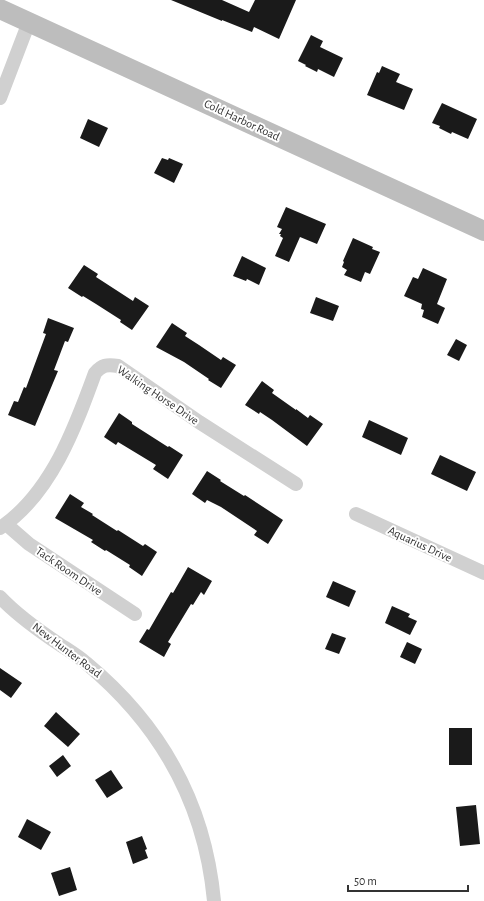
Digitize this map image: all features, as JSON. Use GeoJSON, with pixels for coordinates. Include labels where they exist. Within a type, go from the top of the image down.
{"type":"FeatureCollection","features":[{"type":"Feature","properties":{"kind":"main road","name":"Cold Harbor Road"},"geometry":{"type":"LineString","coordinates":[[0,10],[484,231]]}},
{"type":"Feature","properties":{"kind":"street"},"geometry":{"type":"LineString","coordinates":[[0,98],[29,22]]}},
{"type":"Feature","properties":{"kind":"street","name":"Walking Horse Drive"},"geometry":{"type":"LineString","coordinates":[[3,526],[27,505],[44,484],[72,431],[95,373],[100,367],[108,364],[118,366],[199,422],[296,484]]}},
{"type":"Feature","properties":{"kind":"street","name":"Aquarius Drive"},"geometry":{"type":"LineString","coordinates":[[356,514],[484,573]]}},
{"type":"Feature","properties":{"kind":"street","name":"Tack Room Drive"},"geometry":{"type":"LineString","coordinates":[[3,526],[135,614]]}},
{"type":"Feature","properties":{"kind":"street","name":"New Hunter Road"},"geometry":{"type":"LineString","coordinates":[[0,597],[39,630],[85,662],[117,690],[141,716],[180,776],[196,815],[203,835],[212,876],[214,901]]}},
{"type":"Feature","properties":{"kind":"building"},"geometry":{"type":"Polygon","coordinates":[[[171,0],[222,0],[249,12],[255,0],[296,0],[279,39],[254,27],[252,32],[171,0]]]}},
{"type":"Feature","properties":{"kind":"building"},"geometry":{"type":"Polygon","coordinates":[[[311,35],[323,41],[320,47],[343,58],[334,77],[318,69],[317,72],[298,61],[311,35]]]}},
{"type":"Feature","properties":{"kind":"building"},"geometry":{"type":"Polygon","coordinates":[[[382,66],[400,74],[396,82],[413,89],[404,110],[367,95],[377,72],[379,73],[382,66]]]}},
{"type":"Feature","properties":{"kind":"building"},"geometry":{"type":"Polygon","coordinates":[[[442,103],[477,119],[468,139],[452,132],[451,134],[439,128],[440,126],[432,123],[442,103]]]}},
{"type":"Feature","properties":{"kind":"building"},"geometry":{"type":"Polygon","coordinates":[[[88,119],[108,128],[99,147],[80,138],[88,119]]]}},
{"type":"Feature","properties":{"kind":"building"},"geometry":{"type":"Polygon","coordinates":[[[162,158],[168,160],[169,158],[183,164],[174,183],[154,173],[162,158]]]}},
{"type":"Feature","properties":{"kind":"building"},"geometry":{"type":"Polygon","coordinates":[[[286,207],[326,224],[317,244],[300,237],[289,262],[275,256],[283,238],[280,236],[281,234],[279,234],[282,229],[277,227],[286,207]]]}},
{"type":"Feature","properties":{"kind":"building"},"geometry":{"type":"Polygon","coordinates":[[[353,238],[373,247],[372,249],[380,252],[370,274],[365,272],[361,282],[344,275],[347,270],[342,267],[353,238]]]}},
{"type":"Feature","properties":{"kind":"building"},"geometry":{"type":"Polygon","coordinates":[[[242,256],[266,268],[259,285],[247,279],[246,281],[233,276],[242,256]]]}},
{"type":"Feature","properties":{"kind":"building"},"geometry":{"type":"Polygon","coordinates":[[[84,265],[98,274],[96,277],[133,301],[135,297],[149,306],[132,330],[120,322],[121,320],[68,288],[84,265]]]}},
{"type":"Feature","properties":{"kind":"building"},"geometry":{"type":"Polygon","coordinates":[[[423,268],[447,279],[437,304],[445,308],[438,324],[422,317],[424,310],[421,309],[422,304],[404,296],[413,277],[418,279],[423,268]]]}},
{"type":"Feature","properties":{"kind":"building"},"geometry":{"type":"Polygon","coordinates":[[[316,297],[339,306],[333,321],[310,313],[316,297]]]}},
{"type":"Feature","properties":{"kind":"building"},"geometry":{"type":"Polygon","coordinates":[[[48,318],[74,328],[68,342],[65,341],[54,370],[58,371],[35,426],[8,415],[14,401],[18,402],[24,387],[26,388],[46,334],[43,333],[48,318]]]}},
{"type":"Feature","properties":{"kind":"building"},"geometry":{"type":"Polygon","coordinates":[[[172,323],[187,333],[185,336],[221,360],[223,357],[236,365],[221,388],[184,362],[156,347],[172,323]]]}},
{"type":"Feature","properties":{"kind":"building"},"geometry":{"type":"Polygon","coordinates":[[[456,339],[467,345],[459,361],[447,355],[456,339]]]}},
{"type":"Feature","properties":{"kind":"building"},"geometry":{"type":"Polygon","coordinates":[[[262,381],[274,390],[272,393],[296,410],[308,418],[310,415],[323,424],[307,446],[260,412],[259,414],[245,405],[262,381]]]}},
{"type":"Feature","properties":{"kind":"building"},"geometry":{"type":"Polygon","coordinates":[[[119,413],[132,422],[132,424],[183,455],[168,479],[153,469],[156,465],[118,442],[116,445],[104,437],[119,413]]]}},
{"type":"Feature","properties":{"kind":"building"},"geometry":{"type":"Polygon","coordinates":[[[369,420],[408,438],[401,455],[362,437],[369,420]]]}},
{"type":"Feature","properties":{"kind":"building"},"geometry":{"type":"Polygon","coordinates":[[[440,455],[476,472],[467,491],[431,474],[440,455]]]}},
{"type":"Feature","properties":{"kind":"building"},"geometry":{"type":"Polygon","coordinates":[[[207,471],[221,480],[220,481],[244,496],[245,495],[283,520],[268,544],[254,535],[257,531],[221,507],[207,500],[205,503],[192,494],[207,471]]]}},
{"type":"Feature","properties":{"kind":"building"},"geometry":{"type":"Polygon","coordinates":[[[70,494],[84,503],[81,507],[93,514],[92,515],[143,546],[145,544],[157,552],[142,576],[129,567],[130,565],[91,542],[93,540],[55,518],[70,494]]]}},
{"type":"Feature","properties":{"kind":"building"},"geometry":{"type":"Polygon","coordinates":[[[188,567],[212,581],[204,595],[201,592],[193,605],[191,604],[168,642],[171,644],[164,657],[139,642],[147,629],[149,630],[171,592],[173,593],[188,567]]]}},
{"type":"Feature","properties":{"kind":"building"},"geometry":{"type":"Polygon","coordinates":[[[333,581],[356,591],[349,607],[326,597],[333,581]]]}},
{"type":"Feature","properties":{"kind":"building"},"geometry":{"type":"Polygon","coordinates":[[[392,606],[410,614],[408,617],[417,621],[410,635],[385,623],[392,606]]]}},
{"type":"Feature","properties":{"kind":"building"},"geometry":{"type":"Polygon","coordinates":[[[332,633],[346,638],[339,654],[325,649],[332,633]]]}},
{"type":"Feature","properties":{"kind":"building"},"geometry":{"type":"Polygon","coordinates":[[[407,642],[422,649],[415,664],[400,657],[407,642]]]}},
{"type":"Feature","properties":{"kind":"building"},"geometry":{"type":"Polygon","coordinates":[[[0,668],[22,683],[11,698],[0,690],[0,668]]]}},
{"type":"Feature","properties":{"kind":"building"},"geometry":{"type":"Polygon","coordinates":[[[56,712],[80,734],[68,747],[44,726],[56,712]]]}},
{"type":"Feature","properties":{"kind":"building"},"geometry":{"type":"Polygon","coordinates":[[[449,728],[472,728],[472,765],[449,765],[449,728]]]}},
{"type":"Feature","properties":{"kind":"building"},"geometry":{"type":"Polygon","coordinates":[[[63,755],[71,766],[57,777],[49,766],[63,755]]]}},
{"type":"Feature","properties":{"kind":"building"},"geometry":{"type":"Polygon","coordinates":[[[111,770],[123,788],[107,798],[95,780],[111,770]]]}},
{"type":"Feature","properties":{"kind":"building"},"geometry":{"type":"Polygon","coordinates":[[[476,805],[480,844],[460,846],[456,807],[476,805]]]}},
{"type":"Feature","properties":{"kind":"building"},"geometry":{"type":"Polygon","coordinates":[[[27,819],[51,832],[41,850],[18,837],[27,819]]]}},
{"type":"Feature","properties":{"kind":"building"},"geometry":{"type":"Polygon","coordinates":[[[142,836],[147,849],[145,850],[148,858],[133,864],[126,842],[142,836]]]}},
{"type":"Feature","properties":{"kind":"building"},"geometry":{"type":"Polygon","coordinates":[[[70,867],[77,890],[59,896],[51,873],[70,867]]]}}]}
